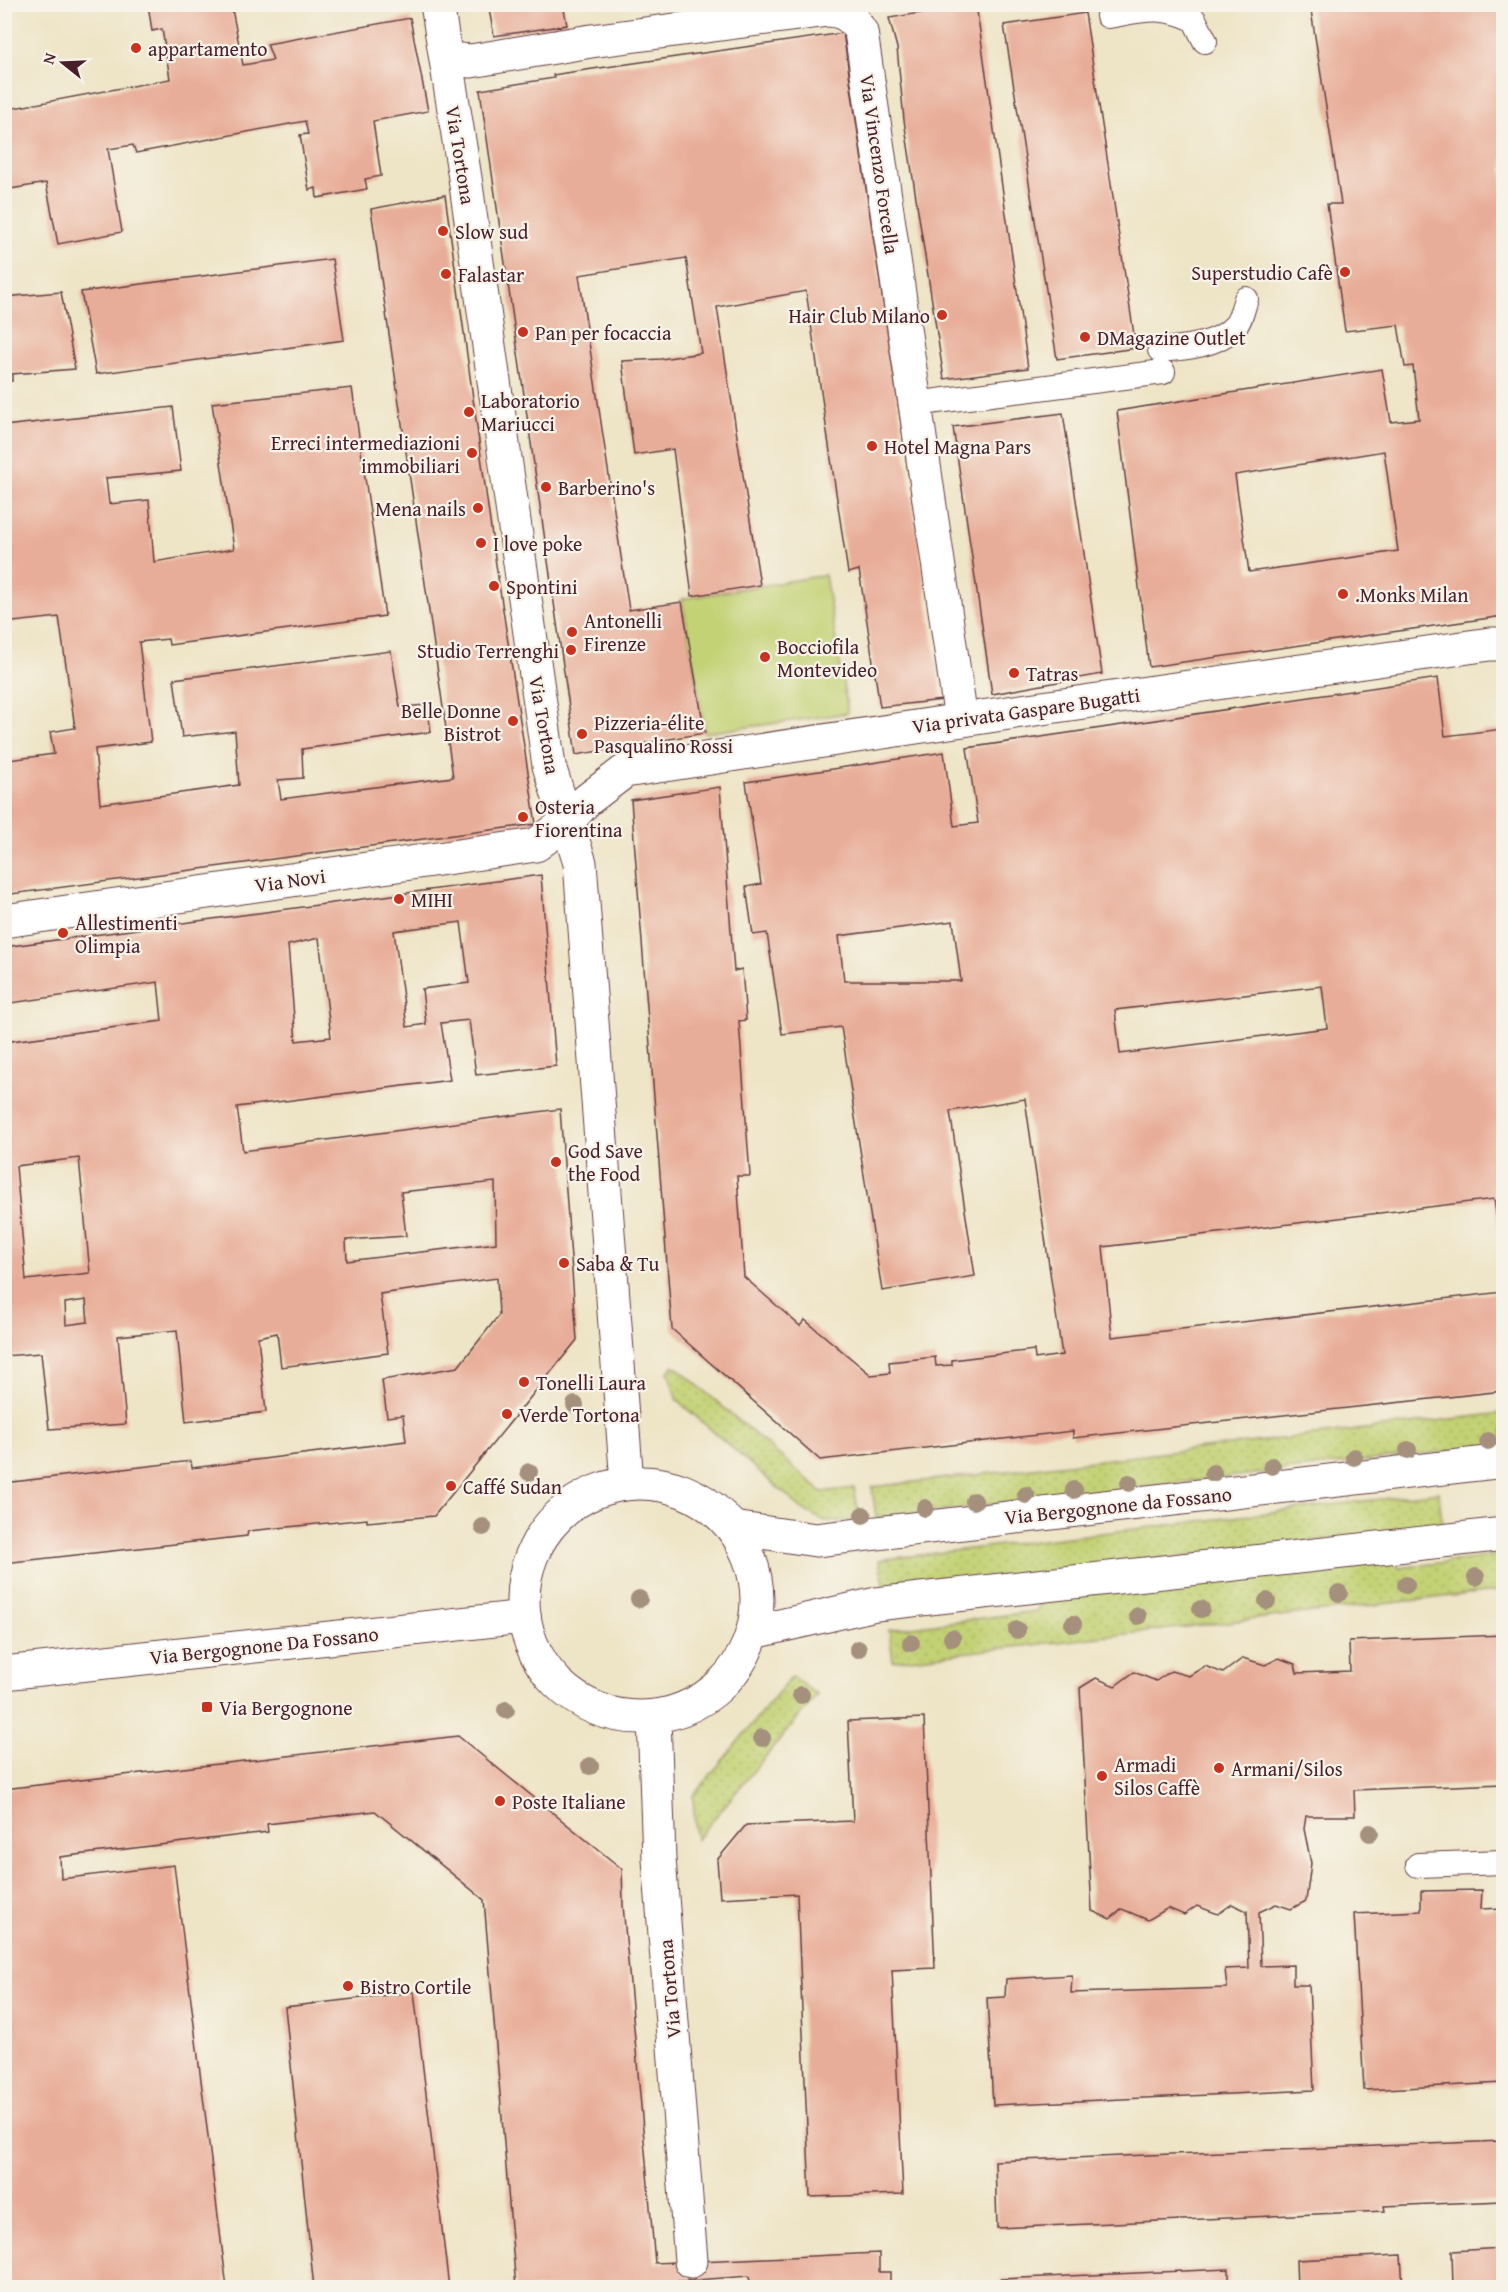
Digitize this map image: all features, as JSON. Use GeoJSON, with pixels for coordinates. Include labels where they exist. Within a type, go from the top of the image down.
{"type":"FeatureCollection","features":[{"type":"Feature","properties":{"kind":"street","name":"Via Tortona"},"geometry":{"type":"LineString","coordinates":[[436,4],[447,59],[549,766],[580,863],[627,1483]]}},
{"type":"Feature","properties":{"kind":"street","name":"Via Vincenzo Forcella"},"geometry":{"type":"LineString","coordinates":[[447,59],[471,61],[591,41],[828,10],[842,11],[854,20],[861,32],[961,720]]}},
{"type":"Feature","properties":{"kind":"street","name":"Via privata Gaspare Bugatti"},"geometry":{"type":"LineString","coordinates":[[567,822],[587,800],[625,771],[961,720],[1490,644],[1503,644]]}},
{"type":"Feature","properties":{"kind":"street","name":"Via Novi"},"geometry":{"type":"LineString","coordinates":[[4,921],[536,845],[567,822]]}},
{"type":"Feature","properties":{"kind":"street","name":"Via Bergognone da Fossano"},"geometry":{"type":"LineString","coordinates":[[733,1528],[816,1540],[1503,1461]]}},
{"type":"Feature","properties":{"kind":"street"},"geometry":{"type":"LineString","coordinates":[[627,1483],[654,1483],[692,1494],[714,1509],[733,1528],[747,1551],[756,1578],[757,1604],[754,1632],[737,1666],[712,1694],[691,1707],[654,1718],[626,1717],[605,1713],[585,1704],[562,1689],[538,1660],[524,1617],[524,1588],[530,1560],[552,1522],[586,1496],[627,1483]]}},
{"type":"Feature","properties":{"kind":"street"},"geometry":{"type":"LineString","coordinates":[[754,1632],[876,1604],[1503,1534]]}},
{"type":"Feature","properties":{"kind":"street","name":"Via Bergognone Da Fossano"},"geometry":{"type":"LineString","coordinates":[[4,1673],[524,1617]]}},
{"type":"Feature","properties":{"kind":"street","name":"Via Tortona"},"geometry":{"type":"LineString","coordinates":[[654,1718],[659,1859],[693,2276]]}},
{"type":"Feature","properties":{"kind":"lane"},"geometry":{"type":"LineString","coordinates":[[1108,16],[1154,8],[1174,10],[1194,19],[1205,42]]}},
{"type":"Feature","properties":{"kind":"lane"},"geometry":{"type":"LineString","coordinates":[[914,404],[1161,361],[1191,347],[1216,339],[1236,325],[1246,299]]}},
{"type":"Feature","properties":{"kind":"lane"},"geometry":{"type":"LineString","coordinates":[[1418,1865],[1503,1862]]}},
{"type":"Feature","properties":{"kind":"green space","name":"Bocciofila Montevideo"},"geometry":{"type":"Polygon","coordinates":[[[825,575],[848,713],[705,733],[682,599],[825,575]]]}},
{"type":"Feature","properties":{"kind":"green space"},"geometry":{"type":"Polygon","coordinates":[[[674,1365],[822,1492],[854,1488],[860,1519],[822,1520],[800,1507],[677,1400],[668,1372],[674,1365]]]}},
{"type":"Feature","properties":{"kind":"green space"},"geometry":{"type":"Polygon","coordinates":[[[1503,1413],[1503,1445],[876,1518],[872,1487],[1503,1413]]]}},
{"type":"Feature","properties":{"kind":"green space"},"geometry":{"type":"Polygon","coordinates":[[[1439,1492],[1442,1525],[886,1593],[879,1560],[1439,1492]]]}},
{"type":"Feature","properties":{"kind":"green space"},"geometry":{"type":"Polygon","coordinates":[[[1503,1555],[1503,1590],[893,1661],[889,1630],[1037,1611],[1042,1597],[1391,1557],[1399,1568],[1503,1555]]]}},
{"type":"Feature","properties":{"kind":"green space"},"geometry":{"type":"Polygon","coordinates":[[[792,1676],[817,1695],[696,1840],[693,1796],[792,1676]]]}},
{"type":"Feature","properties":{"kind":"building"},"geometry":{"type":"Polygon","coordinates":[[[148,4],[231,4],[243,65],[273,60],[267,44],[410,18],[428,111],[373,121],[381,176],[365,179],[367,189],[317,198],[316,188],[309,190],[300,135],[308,134],[305,121],[136,153],[133,145],[108,149],[122,232],[58,244],[46,183],[4,190],[4,90],[9,109],[170,79],[162,29],[152,31],[148,4]]]}},
{"type":"Feature","properties":{"kind":"building"},"geometry":{"type":"Polygon","coordinates":[[[488,4],[563,4],[567,25],[494,36],[488,4]]]}},
{"type":"Feature","properties":{"kind":"building"},"geometry":{"type":"Polygon","coordinates":[[[976,4],[1028,368],[944,379],[904,120],[897,48],[889,18],[976,4]]]}},
{"type":"Feature","properties":{"kind":"building"},"geometry":{"type":"Polygon","coordinates":[[[1310,4],[1503,4],[1503,616],[1149,667],[1117,411],[1382,369],[1391,422],[1419,419],[1413,366],[1405,367],[1398,325],[1345,331],[1327,204],[1341,204],[1310,4]],[[1384,451],[1235,475],[1249,572],[1398,551],[1384,451]]]}},
{"type":"Feature","properties":{"kind":"building"},"geometry":{"type":"Polygon","coordinates":[[[1085,13],[1136,348],[1057,359],[1004,25],[1085,13]]]}},
{"type":"Feature","properties":{"kind":"building"},"geometry":{"type":"Polygon","coordinates":[[[843,33],[942,700],[880,707],[859,570],[848,573],[806,291],[717,307],[760,585],[692,596],[673,449],[634,455],[622,361],[661,359],[701,353],[686,258],[579,275],[629,610],[682,602],[705,733],[576,755],[480,90],[554,78],[553,75],[565,73],[843,33]]]}},
{"type":"Feature","properties":{"kind":"building"},"geometry":{"type":"Polygon","coordinates":[[[445,195],[495,558],[536,824],[4,895],[4,732],[9,760],[54,754],[50,732],[75,728],[59,617],[4,623],[4,426],[173,407],[181,471],[106,478],[109,504],[149,500],[154,562],[234,549],[212,403],[352,388],[385,616],[169,645],[168,639],[139,642],[151,742],[95,749],[100,804],[239,785],[235,731],[182,737],[174,679],[391,651],[400,707],[427,705],[431,732],[302,749],[303,778],[278,780],[281,799],[453,777],[371,209],[445,195]]]}},
{"type":"Feature","properties":{"kind":"building"},"geometry":{"type":"Polygon","coordinates":[[[332,259],[344,340],[96,374],[81,292],[332,259]]]}},
{"type":"Feature","properties":{"kind":"building"},"geometry":{"type":"Polygon","coordinates":[[[61,292],[75,369],[12,374],[12,381],[4,381],[4,297],[61,292]]]}},
{"type":"Feature","properties":{"kind":"building"},"geometry":{"type":"Polygon","coordinates":[[[1063,413],[1102,674],[992,694],[953,427],[1063,413]]]}},
{"type":"Feature","properties":{"kind":"building"},"geometry":{"type":"Polygon","coordinates":[[[1438,678],[1445,736],[1503,729],[1503,1260],[1494,1199],[1103,1247],[1112,1337],[1503,1292],[1503,1391],[1073,1438],[1073,1431],[820,1460],[672,1329],[631,800],[720,787],[734,971],[742,969],[746,1020],[739,1021],[750,1176],[737,1176],[744,1277],[800,1326],[805,1320],[871,1375],[890,1373],[889,1362],[935,1357],[936,1366],[952,1365],[952,1360],[1034,1350],[1035,1359],[1062,1355],[1025,1099],[950,1111],[975,1276],[882,1291],[841,1027],[782,1034],[767,933],[753,935],[746,887],[761,884],[746,782],[944,752],[954,826],[978,823],[967,748],[1438,678]],[[953,921],[839,936],[844,981],[961,981],[953,921]],[[1322,986],[1115,1010],[1120,1054],[1327,1028],[1322,986]]]}},
{"type":"Feature","properties":{"kind":"building"},"geometry":{"type":"Polygon","coordinates":[[[541,875],[556,1066],[476,1075],[469,1020],[441,1023],[450,1080],[237,1107],[243,1151],[560,1109],[577,1340],[434,1516],[367,1522],[367,1519],[248,1531],[247,1536],[4,1563],[4,1483],[191,1461],[192,1468],[406,1441],[403,1415],[387,1417],[382,1380],[458,1367],[499,1315],[497,1278],[380,1294],[388,1353],[281,1367],[277,1333],[258,1337],[266,1412],[186,1422],[177,1330],[118,1336],[126,1424],[49,1429],[41,1353],[4,1356],[4,1042],[162,1021],[158,982],[4,1004],[4,947],[541,875]],[[461,922],[394,931],[407,1027],[426,1024],[422,989],[469,983],[461,922]],[[319,938],[288,945],[296,1041],[331,1037],[319,938]],[[79,1158],[16,1166],[26,1280],[90,1273],[79,1158]],[[495,1182],[401,1192],[406,1236],[346,1240],[347,1261],[496,1243],[495,1182]],[[86,1300],[65,1303],[66,1325],[88,1322],[86,1300]]]}},
{"type":"Feature","properties":{"kind":"building"},"geometry":{"type":"Polygon","coordinates":[[[1503,1635],[1503,1784],[1354,1790],[1355,1816],[1306,1816],[1304,1829],[1311,1863],[1306,1901],[1291,1909],[1276,1904],[1259,1912],[1261,1966],[1293,1965],[1293,1985],[1309,1985],[1314,2090],[993,2105],[987,1998],[1005,1997],[1006,1979],[1072,1975],[1071,1993],[1227,1988],[1225,1969],[1249,1968],[1247,1911],[1232,1904],[1218,1914],[1197,1906],[1184,1915],[1168,1908],[1148,1920],[1122,1909],[1110,1919],[1092,1911],[1080,1688],[1096,1678],[1115,1686],[1134,1672],[1156,1681],[1171,1671],[1189,1676],[1205,1666],[1223,1673],[1243,1658],[1265,1665],[1279,1658],[1295,1664],[1297,1673],[1350,1671],[1349,1641],[1503,1635]]]}},
{"type":"Feature","properties":{"kind":"building"},"geometry":{"type":"Polygon","coordinates":[[[924,1718],[935,1968],[892,1970],[903,2194],[810,2197],[797,1894],[720,1898],[717,1860],[746,1825],[853,1821],[848,1721],[924,1718]]]}},
{"type":"Feature","properties":{"kind":"building"},"geometry":{"type":"Polygon","coordinates":[[[458,1736],[622,1869],[623,1905],[655,2263],[879,2253],[879,2272],[890,2272],[890,2288],[751,2288],[749,2276],[656,2283],[657,2288],[516,2288],[484,1900],[375,1811],[267,1824],[268,1832],[60,1857],[61,1879],[174,1865],[227,2288],[4,2288],[4,1789],[458,1736]]]}},
{"type":"Feature","properties":{"kind":"building"},"geometry":{"type":"Polygon","coordinates":[[[1482,1890],[1481,1909],[1503,1908],[1503,2083],[1364,2090],[1354,1914],[1421,1911],[1421,1891],[1482,1890]]]}},
{"type":"Feature","properties":{"kind":"building"},"geometry":{"type":"Polygon","coordinates":[[[414,1992],[449,2288],[314,2288],[285,2007],[414,1992]]]}},
{"type":"Feature","properties":{"kind":"building"},"geometry":{"type":"Polygon","coordinates":[[[1503,2141],[1503,2201],[1384,2206],[1385,2211],[997,2228],[995,2161],[1503,2141]]]}},
{"type":"Feature","properties":{"kind":"building"},"geometry":{"type":"Polygon","coordinates":[[[1503,2248],[1503,2288],[1453,2288],[1452,2251],[1503,2248]]]}},
{"type":"Feature","properties":{"kind":"building"},"geometry":{"type":"Polygon","coordinates":[[[1401,2255],[1403,2288],[1297,2288],[1296,2260],[1401,2255]]]}},
{"type":"Feature","properties":{"kind":"building"},"geometry":{"type":"Polygon","coordinates":[[[1229,2269],[1229,2288],[1000,2288],[1000,2279],[1229,2269]]]}},
{"type":"Feature","properties":{"kind":"place","name":"appartamento"},"geometry":{"type":"Point","coordinates":[136,48]}},
{"type":"Feature","properties":{"kind":"place","name":"Slow sud"},"geometry":{"type":"Point","coordinates":[443,231]}},
{"type":"Feature","properties":{"kind":"place","name":"Superstudio Cafè"},"geometry":{"type":"Point","coordinates":[1345,272]}},
{"type":"Feature","properties":{"kind":"place","name":"Falastar"},"geometry":{"type":"Point","coordinates":[446,274]}},
{"type":"Feature","properties":{"kind":"place","name":"Hair Club Milano"},"geometry":{"type":"Point","coordinates":[942,315]}},
{"type":"Feature","properties":{"kind":"place","name":"Pan per focaccia"},"geometry":{"type":"Point","coordinates":[523,332]}},
{"type":"Feature","properties":{"kind":"place","name":"DMagazine Outlet"},"geometry":{"type":"Point","coordinates":[1085,337]}},
{"type":"Feature","properties":{"kind":"place","name":"Laboratorio Mariucci"},"geometry":{"type":"Point","coordinates":[469,412]}},
{"type":"Feature","properties":{"kind":"place","name":"Hotel Magna Pars"},"geometry":{"type":"Point","coordinates":[872,446]}},
{"type":"Feature","properties":{"kind":"place","name":"Erreci intermediazioni immobiliari"},"geometry":{"type":"Point","coordinates":[472,453]}},
{"type":"Feature","properties":{"kind":"place","name":"Barberino's"},"geometry":{"type":"Point","coordinates":[546,487]}},
{"type":"Feature","properties":{"kind":"place","name":"Mena nails"},"geometry":{"type":"Point","coordinates":[478,508]}},
{"type":"Feature","properties":{"kind":"place","name":"I love poke"},"geometry":{"type":"Point","coordinates":[481,543]}},
{"type":"Feature","properties":{"kind":"place","name":"Spontini"},"geometry":{"type":"Point","coordinates":[494,586]}},
{"type":"Feature","properties":{"kind":"place","name":".Monks Milan"},"geometry":{"type":"Point","coordinates":[1343,594]}},
{"type":"Feature","properties":{"kind":"place","name":"Antonelli Firenze"},"geometry":{"type":"Point","coordinates":[572,632]}},
{"type":"Feature","properties":{"kind":"place","name":"Studio Terrenghi"},"geometry":{"type":"Point","coordinates":[571,650]}},
{"type":"Feature","properties":{"kind":"place","name":"Bocciofila Montevideo"},"geometry":{"type":"Point","coordinates":[765,657]}},
{"type":"Feature","properties":{"kind":"place","name":"Tatras"},"geometry":{"type":"Point","coordinates":[1014,673]}},
{"type":"Feature","properties":{"kind":"place","name":"Belle Donne Bistrot"},"geometry":{"type":"Point","coordinates":[513,721]}},
{"type":"Feature","properties":{"kind":"place","name":"Pizzeria-élite Pasqualino Rossi"},"geometry":{"type":"Point","coordinates":[582,734]}},
{"type":"Feature","properties":{"kind":"place","name":"Osteria Fiorentina"},"geometry":{"type":"Point","coordinates":[523,817]}},
{"type":"Feature","properties":{"kind":"place","name":"MIHI"},"geometry":{"type":"Point","coordinates":[399,899]}},
{"type":"Feature","properties":{"kind":"place","name":"Allestimenti Olimpia"},"geometry":{"type":"Point","coordinates":[63,933]}},
{"type":"Feature","properties":{"kind":"place","name":"God Save the Food"},"geometry":{"type":"Point","coordinates":[556,1162]}},
{"type":"Feature","properties":{"kind":"place","name":"Saba & Tu"},"geometry":{"type":"Point","coordinates":[564,1263]}},
{"type":"Feature","properties":{"kind":"place","name":"Tonelli Laura"},"geometry":{"type":"Point","coordinates":[524,1382]}},
{"type":"Feature","properties":{"kind":"place","name":"Verde Tortona"},"geometry":{"type":"Point","coordinates":[507,1414]}},
{"type":"Feature","properties":{"kind":"place","name":"Caffé Sudan"},"geometry":{"type":"Point","coordinates":[451,1486]}},
{"type":"Feature","properties":{"kind":"place","name":"Via Bergognone"},"geometry":{"type":"Point","coordinates":[207,1707]}},
{"type":"Feature","properties":{"kind":"place","name":"Armani/Silos"},"geometry":{"type":"Point","coordinates":[1219,1768]}},
{"type":"Feature","properties":{"kind":"place","name":"Armadi Silos Caffè"},"geometry":{"type":"Point","coordinates":[1102,1776]}},
{"type":"Feature","properties":{"kind":"place","name":"Poste Italiane"},"geometry":{"type":"Point","coordinates":[500,1801]}},
{"type":"Feature","properties":{"kind":"place","name":"Bistro Cortile"},"geometry":{"type":"Point","coordinates":[348,1986]}}]}
